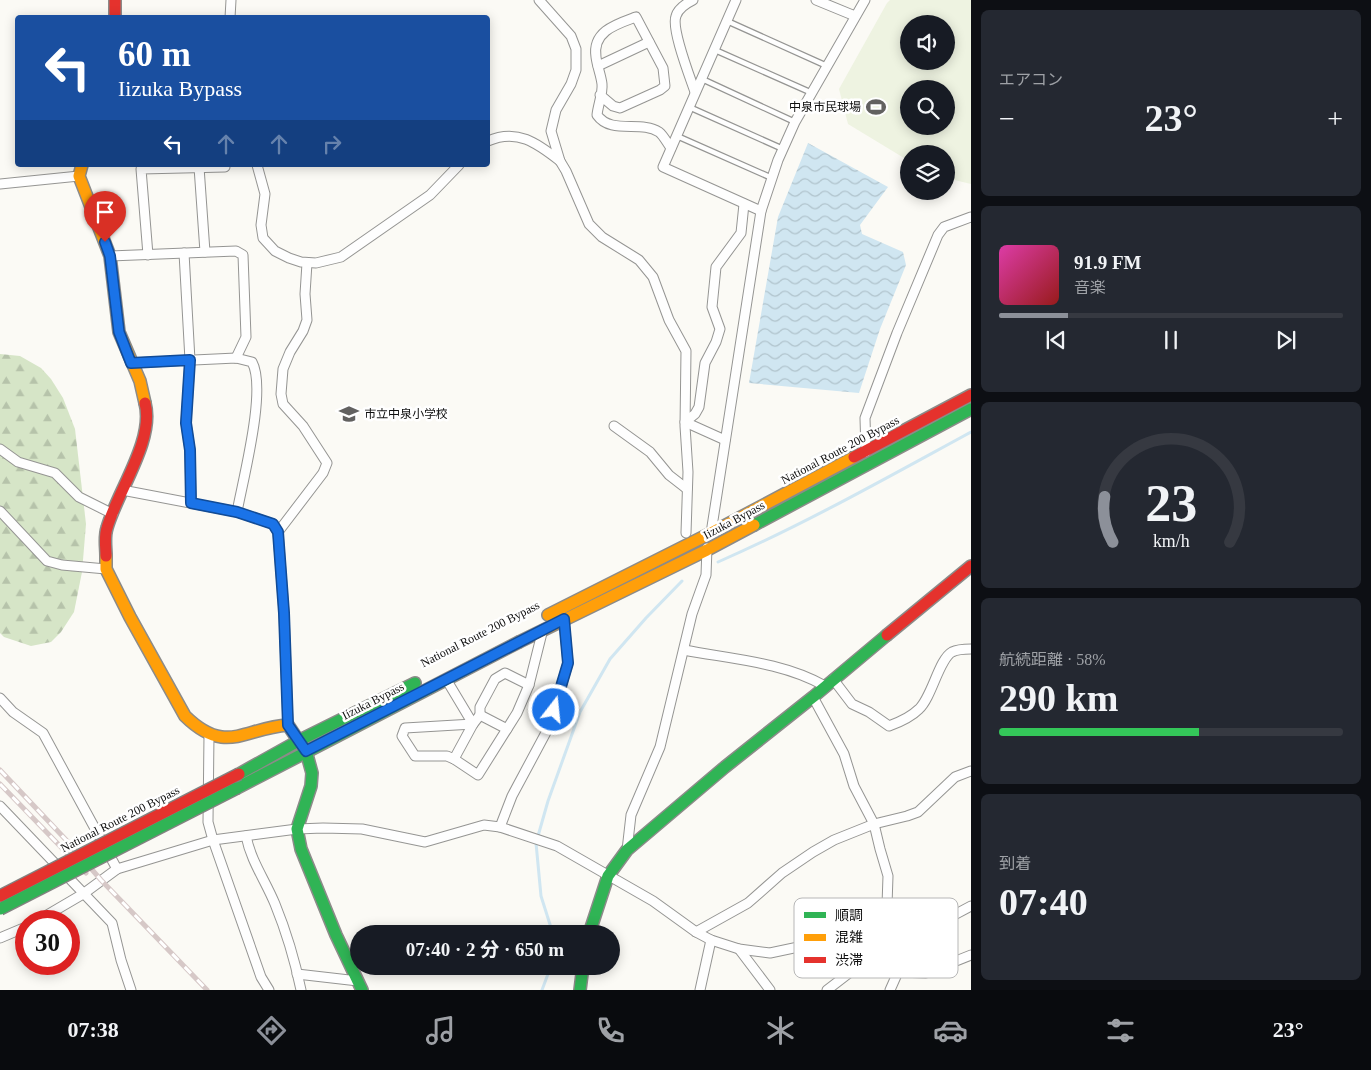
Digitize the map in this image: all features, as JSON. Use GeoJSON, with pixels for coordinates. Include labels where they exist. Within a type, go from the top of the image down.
{"type":"FeatureCollection","features":[{"type":"Feature","properties":{"kind":"main road"},"geometry":{"type":"LineString","coordinates":[[115,0],[116,15]]}},
{"type":"Feature","properties":{"kind":"main road"},"geometry":{"type":"LineString","coordinates":[[81,171],[110,256],[119,332],[140,381],[148,413],[142,444],[106,530],[106,569],[130,618],[185,716],[192,724],[209,735],[235,738],[280,725],[288,725],[303,746],[312,773],[312,780],[297,829],[301,850],[336,935],[360,985]]}},
{"type":"Feature","properties":{"kind":"main road","name":"National Route 200 Bypass"},"geometry":{"type":"LineString","coordinates":[[540,625],[971,395]]}},
{"type":"Feature","properties":{"kind":"main road","name":"Iizuka Bypass"},"geometry":{"type":"LineString","coordinates":[[0,909],[237,788],[303,746],[446,679],[540,625],[564,619],[593,606],[707,550],[971,409]]}},
{"type":"Feature","properties":{"kind":"main road"},"geometry":{"type":"LineString","coordinates":[[592,925],[608,876],[627,850],[725,767],[971,566]]}},
{"type":"Feature","properties":{"kind":"main road","name":"National Route 200 Bypass"},"geometry":{"type":"LineString","coordinates":[[476,651],[520,629]]}},
{"type":"Feature","properties":{"kind":"main road","name":"National Route 200 Bypass"},"geometry":{"type":"LineString","coordinates":[[0,896],[239,774],[303,746],[424,678]]}},
{"type":"Feature","properties":{"kind":"main road"},"geometry":{"type":"LineString","coordinates":[[580,990],[582,975]]}},
{"type":"Feature","properties":{"kind":"street"},"geometry":{"type":"LineString","coordinates":[[230,15],[231,0]]}},
{"type":"Feature","properties":{"kind":"street"},"geometry":{"type":"LineString","coordinates":[[539,0],[570,36],[576,49],[576,70],[571,84],[556,110],[551,131],[560,161],[589,224],[602,236],[639,260],[653,277],[669,320],[686,351],[686,533]]}},
{"type":"Feature","properties":{"kind":"street"},"geometry":{"type":"LineString","coordinates":[[693,0],[686,4],[676,15],[675,24],[678,40],[695,92]]}},
{"type":"Feature","properties":{"kind":"street"},"geometry":{"type":"LineString","coordinates":[[736,0],[662,167],[760,211]]}},
{"type":"Feature","properties":{"kind":"street"},"geometry":{"type":"LineString","coordinates":[[816,0],[855,16]]}},
{"type":"Feature","properties":{"kind":"street"},"geometry":{"type":"LineString","coordinates":[[627,850],[631,815],[660,747],[692,614],[706,575],[707,550],[760,211],[795,122],[865,0]]}},
{"type":"Feature","properties":{"kind":"street"},"geometry":{"type":"LineString","coordinates":[[600,95],[613,106],[620,108],[665,86],[663,68],[636,17],[613,26],[602,33],[597,39],[595,54],[602,85],[600,95],[597,115],[601,121],[608,124],[653,129],[661,134],[671,148]]}},
{"type":"Feature","properties":{"kind":"street"},"geometry":{"type":"LineString","coordinates":[[598,66],[649,42]]}},
{"type":"Feature","properties":{"kind":"street"},"geometry":{"type":"LineString","coordinates":[[490,140],[516,135],[540,145],[560,161]]}},
{"type":"Feature","properties":{"kind":"street"},"geometry":{"type":"LineString","coordinates":[[199,167],[204,252]]}},
{"type":"Feature","properties":{"kind":"street"},"geometry":{"type":"LineString","coordinates":[[148,255],[141,169],[225,167]]}},
{"type":"Feature","properties":{"kind":"street"},"geometry":{"type":"LineString","coordinates":[[257,167],[265,194],[261,225],[263,238],[275,251],[307,263],[316,263],[341,257],[430,195],[457,167]]}},
{"type":"Feature","properties":{"kind":"street"},"geometry":{"type":"LineString","coordinates":[[0,184],[81,171]]}},
{"type":"Feature","properties":{"kind":"street"},"geometry":{"type":"LineString","coordinates":[[685,422],[695,414],[699,407],[705,363],[716,342],[720,329],[712,307],[716,267],[741,233],[744,204]]}},
{"type":"Feature","properties":{"kind":"street"},"geometry":{"type":"LineString","coordinates":[[866,452],[865,418],[897,333],[938,235],[944,227],[971,217]]}},
{"type":"Feature","properties":{"kind":"street"},"geometry":{"type":"LineString","coordinates":[[110,256],[236,250],[243,255],[246,337],[236,358]]}},
{"type":"Feature","properties":{"kind":"street"},"geometry":{"type":"LineString","coordinates":[[184,253],[190,360],[186,423],[190,450],[191,503]]}},
{"type":"Feature","properties":{"kind":"street"},"geometry":{"type":"LineString","coordinates":[[278,532],[323,473],[327,463],[303,426],[283,404],[281,394],[282,369],[303,331],[306,320],[307,263]]}},
{"type":"Feature","properties":{"kind":"street"},"geometry":{"type":"LineString","coordinates":[[131,363],[236,358],[252,362],[256,369],[257,405],[237,512]]}},
{"type":"Feature","properties":{"kind":"street"},"geometry":{"type":"LineString","coordinates":[[685,422],[725,440]]}},
{"type":"Feature","properties":{"kind":"street"},"geometry":{"type":"LineString","coordinates":[[614,426],[650,452],[669,475],[687,489]]}},
{"type":"Feature","properties":{"kind":"street"},"geometry":{"type":"LineString","coordinates":[[0,449],[18,462],[55,472],[79,497],[113,514]]}},
{"type":"Feature","properties":{"kind":"street"},"geometry":{"type":"LineString","coordinates":[[122,490],[237,512],[273,524],[278,532],[284,613],[288,725]]}},
{"type":"Feature","properties":{"kind":"street"},"geometry":{"type":"LineString","coordinates":[[0,511],[47,561],[62,565],[106,569]]}},
{"type":"Feature","properties":{"kind":"street"},"geometry":{"type":"LineString","coordinates":[[500,827],[512,796],[550,725],[568,663],[564,619]]}},
{"type":"Feature","properties":{"kind":"street"},"geometry":{"type":"LineString","coordinates":[[473,724],[405,728],[402,736],[415,756],[447,756],[478,775],[517,713],[529,685],[540,625]]}},
{"type":"Feature","properties":{"kind":"street"},"geometry":{"type":"LineString","coordinates":[[684,650],[789,670],[812,679],[829,682],[852,704],[869,712],[889,726],[902,721],[920,708],[935,682],[945,658],[950,653],[971,649]]}},
{"type":"Feature","properties":{"kind":"street"},"geometry":{"type":"LineString","coordinates":[[454,759],[480,714],[480,707],[495,679],[505,673],[529,685]]}},
{"type":"Feature","properties":{"kind":"street"},"geometry":{"type":"LineString","coordinates":[[446,679],[473,724]]}},
{"type":"Feature","properties":{"kind":"street"},"geometry":{"type":"LineString","coordinates":[[813,697],[844,754],[854,786],[874,824],[888,876],[887,898]]}},
{"type":"Feature","properties":{"kind":"street"},"geometry":{"type":"LineString","coordinates":[[0,698],[12,712],[43,733],[117,869]]}},
{"type":"Feature","properties":{"kind":"street"},"geometry":{"type":"LineString","coordinates":[[480,714],[507,729]]}},
{"type":"Feature","properties":{"kind":"street"},"geometry":{"type":"LineString","coordinates":[[209,735],[208,822],[261,977],[269,990]]}},
{"type":"Feature","properties":{"kind":"street"},"geometry":{"type":"LineString","coordinates":[[696,932],[748,903],[782,873],[813,852],[834,840],[874,824],[918,812],[955,777],[971,771]]}},
{"type":"Feature","properties":{"kind":"street"},"geometry":{"type":"LineString","coordinates":[[0,806],[112,923],[120,960],[130,990]]}},
{"type":"Feature","properties":{"kind":"street"},"geometry":{"type":"LineString","coordinates":[[55,910],[83,894],[117,869],[213,840],[297,829],[362,829],[425,842],[484,825],[500,827],[557,846],[653,901],[696,932],[711,940],[739,949],[770,953],[794,948]]}},
{"type":"Feature","properties":{"kind":"street"},"geometry":{"type":"LineString","coordinates":[[246,836],[249,850],[277,910],[301,990]]}},
{"type":"Feature","properties":{"kind":"street"},"geometry":{"type":"LineString","coordinates":[[958,913],[971,906]]}},
{"type":"Feature","properties":{"kind":"street"},"geometry":{"type":"LineString","coordinates":[[0,938],[15,932]]}},
{"type":"Feature","properties":{"kind":"street"},"geometry":{"type":"LineString","coordinates":[[700,990],[711,940]]}},
{"type":"Feature","properties":{"kind":"street"},"geometry":{"type":"LineString","coordinates":[[739,949],[770,990]]}},
{"type":"Feature","properties":{"kind":"street"},"geometry":{"type":"LineString","coordinates":[[958,960],[971,955]]}},
{"type":"Feature","properties":{"kind":"street"},"geometry":{"type":"LineString","coordinates":[[297,974],[360,985]]}},
{"type":"Feature","properties":{"kind":"street"},"geometry":{"type":"LineString","coordinates":[[827,990],[843,978]]}},
{"type":"Feature","properties":{"kind":"street"},"geometry":{"type":"LineString","coordinates":[[890,990],[895,978]]}},
{"type":"Feature","properties":{"kind":"lane"},"geometry":{"type":"LineString","coordinates":[[727,21],[827,66]]}},
{"type":"Feature","properties":{"kind":"lane"},"geometry":{"type":"LineString","coordinates":[[714,50],[812,93]]}},
{"type":"Feature","properties":{"kind":"lane"},"geometry":{"type":"LineString","coordinates":[[702,78],[795,122]]}},
{"type":"Feature","properties":{"kind":"lane"},"geometry":{"type":"LineString","coordinates":[[689,107],[783,149]]}},
{"type":"Feature","properties":{"kind":"lane"},"geometry":{"type":"LineString","coordinates":[[676,136],[772,178]]}},
{"type":"Feature","properties":{"kind":"green space","name":"中泉市民球場"},"geometry":{"type":"Polygon","coordinates":[[[890,0],[971,0],[971,184],[955,180],[955,145],[900,145],[900,156],[848,124],[839,89],[890,0]]]}},
{"type":"Feature","properties":{"kind":"green space"},"geometry":{"type":"Polygon","coordinates":[[[0,354],[20,356],[41,368],[51,379],[63,398],[75,429],[86,524],[82,572],[74,612],[61,632],[51,642],[31,646],[4,637],[0,633],[0,354]]]}},
{"type":"Feature","properties":{"kind":"water"},"geometry":{"type":"Polygon","coordinates":[[[808,143],[888,187],[860,225],[862,234],[903,252],[906,265],[880,329],[859,393],[749,383],[778,217],[808,143]]]}},
{"type":"Feature","properties":{"kind":"waterway"},"geometry":{"type":"LineString","coordinates":[[718,562],[814,516],[971,432]]}},
{"type":"Feature","properties":{"kind":"waterway"},"geometry":{"type":"LineString","coordinates":[[550,925],[541,896],[536,843],[548,801],[580,712],[610,659],[682,581]]}},
{"type":"Feature","properties":{"kind":"waterway"},"geometry":{"type":"LineString","coordinates":[[542,990],[548,975]]}},
{"type":"Feature","properties":{"kind":"railway"},"geometry":{"type":"LineString","coordinates":[[0,770],[101,880],[207,990]]}},
{"type":"Feature","properties":{"kind":"railway"},"geometry":{"type":"LineString","coordinates":[[0,784],[86,873]]}},
{"type":"Feature","properties":{"kind":"traffic: fast"},"geometry":{"type":"LineString","coordinates":[[754,525],[971,409]]}},
{"type":"Feature","properties":{"kind":"traffic: fast"},"geometry":{"type":"LineString","coordinates":[[592,925],[608,876],[627,850],[725,767],[887,635]]}},
{"type":"Feature","properties":{"kind":"traffic: fast"},"geometry":{"type":"LineString","coordinates":[[237,788],[519,642]]}},
{"type":"Feature","properties":{"kind":"traffic: fast"},"geometry":{"type":"LineString","coordinates":[[239,774],[300,740],[415,683]]}},
{"type":"Feature","properties":{"kind":"traffic: fast"},"geometry":{"type":"LineString","coordinates":[[298,740],[306,751],[312,773],[311,786],[297,829],[301,849],[336,935],[362,990]]}},
{"type":"Feature","properties":{"kind":"traffic: fast"},"geometry":{"type":"LineString","coordinates":[[0,909],[237,788]]}},
{"type":"Feature","properties":{"kind":"traffic: fast"},"geometry":{"type":"LineString","coordinates":[[580,990],[582,975]]}},
{"type":"Feature","properties":{"kind":"traffic: slow"},"geometry":{"type":"LineString","coordinates":[[81,167],[79,176],[110,256],[119,332],[140,381],[145,403]]}},
{"type":"Feature","properties":{"kind":"traffic: slow"},"geometry":{"type":"LineString","coordinates":[[548,615],[711,533],[854,457]]}},
{"type":"Feature","properties":{"kind":"traffic: slow"},"geometry":{"type":"LineString","coordinates":[[519,642],[754,525]]}},
{"type":"Feature","properties":{"kind":"traffic: slow"},"geometry":{"type":"LineString","coordinates":[[106,556],[106,569],[130,617],[185,716],[199,728],[212,735],[235,737],[288,725],[298,740]]}},
{"type":"Feature","properties":{"kind":"traffic: jam"},"geometry":{"type":"LineString","coordinates":[[115,0],[115,15]]}},
{"type":"Feature","properties":{"kind":"traffic: jam"},"geometry":{"type":"LineString","coordinates":[[854,457],[971,395]]}},
{"type":"Feature","properties":{"kind":"traffic: jam"},"geometry":{"type":"LineString","coordinates":[[106,556],[105,538],[107,528],[134,466],[145,433],[147,418],[145,403]]}},
{"type":"Feature","properties":{"kind":"traffic: jam"},"geometry":{"type":"LineString","coordinates":[[887,635],[971,566]]}},
{"type":"Feature","properties":{"kind":"traffic: jam"},"geometry":{"type":"LineString","coordinates":[[0,896],[239,774]]}},
{"type":"Feature","properties":{"kind":"place","name":"中泉市民球場"},"geometry":{"type":"Point","coordinates":[876,107]}},
{"type":"Feature","properties":{"kind":"place","name":"市立中泉小学校"},"geometry":{"type":"Point","coordinates":[349,414]}},
{"type":"Feature","properties":{"kind":"route"},"geometry":{"type":"LineString","coordinates":[[105,242],[110,256],[119,332],[131,363],[190,360],[186,423],[190,450],[191,503],[237,512],[273,524],[278,532],[284,613],[288,725],[306,751],[564,619],[568,663],[554,710]]}}]}
